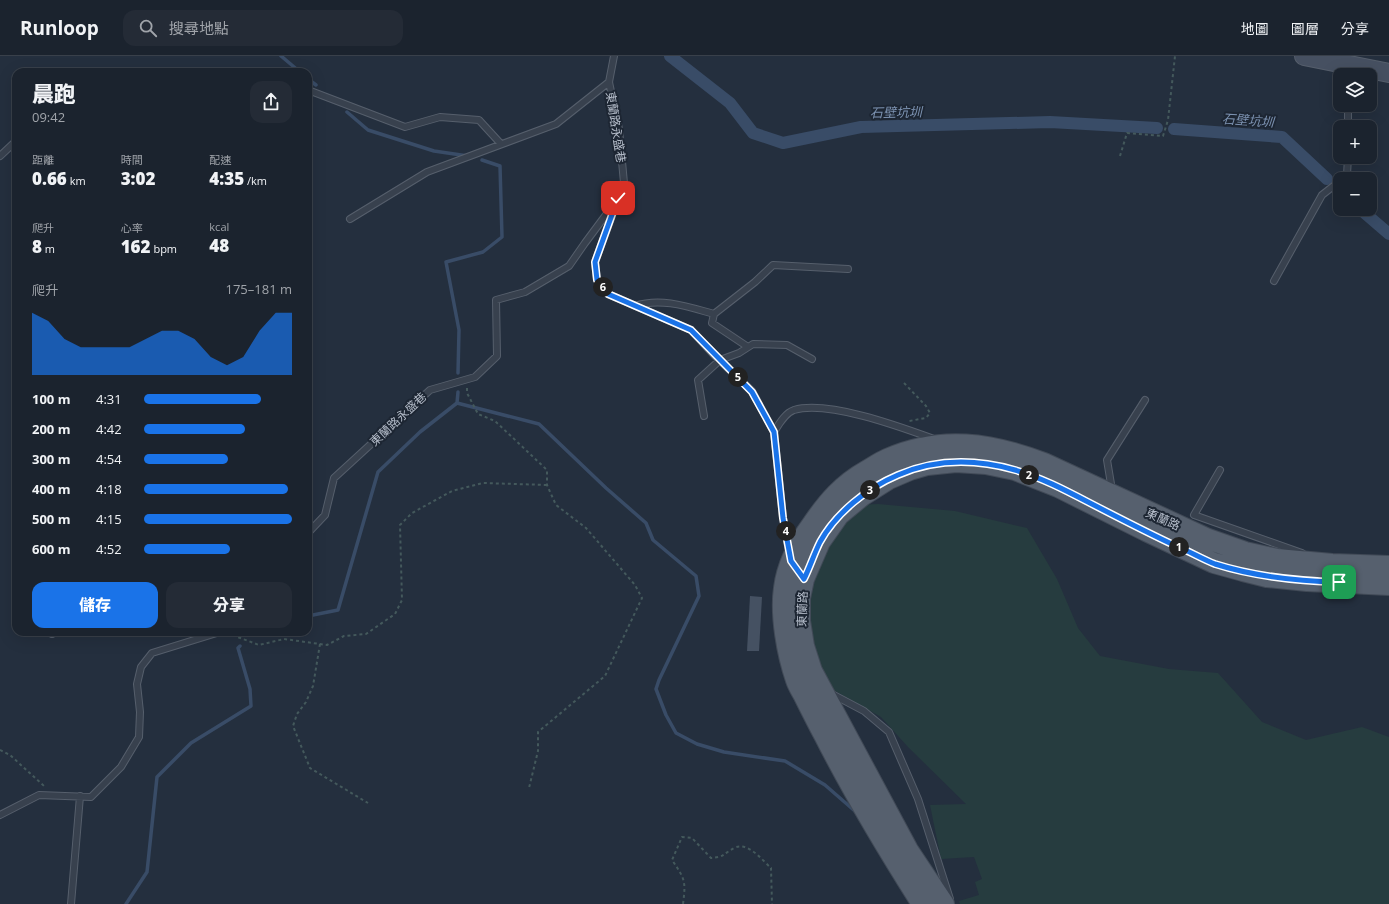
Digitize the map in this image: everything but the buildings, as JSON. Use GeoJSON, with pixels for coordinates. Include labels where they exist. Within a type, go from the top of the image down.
{"type":"FeatureCollection","features":[{"type":"Feature","properties":{"kind":"main road","name":"東蘭路"},"geometry":{"type":"LineString","coordinates":[[944,904],[911,855],[822,689],[810,664],[804,646],[800,621],[798,570],[806,532],[828,501],[854,478],[887,459],[916,448],[944,444],[984,445],[1019,454],[1044,463],[1208,539],[1245,552],[1277,559],[1332,564],[1389,566]]}},
{"type":"Feature","properties":{"kind":"main road","name":"東蘭路"},"geometry":{"type":"LineString","coordinates":[[922,904],[835,756],[796,681],[787,648],[784,616],[784,588],[840,516],[862,496],[889,479],[927,465],[956,462],[986,464],[1015,470],[1058,487],[1214,563],[1267,577],[1307,581],[1389,585]]}},
{"type":"Feature","properties":{"kind":"street"},"geometry":{"type":"LineString","coordinates":[[1304,56],[1349,68],[1389,73]]}},
{"type":"Feature","properties":{"kind":"lane","name":"東蘭路永盛巷"},"geometry":{"type":"LineString","coordinates":[[614,56],[609,82],[619,129],[624,183],[595,262],[597,280],[608,294],[691,330],[752,392],[774,432],[783,518],[798,570]]}},
{"type":"Feature","properties":{"kind":"lane"},"geometry":{"type":"LineString","coordinates":[[350,219],[427,172],[556,124],[609,82]]}},
{"type":"Feature","properties":{"kind":"lane"},"geometry":{"type":"LineString","coordinates":[[312,92],[405,127],[440,117],[479,120],[501,144]]}},
{"type":"Feature","properties":{"kind":"lane"},"geometry":{"type":"LineString","coordinates":[[0,156],[12,145]]}},
{"type":"Feature","properties":{"kind":"lane"},"geometry":{"type":"LineString","coordinates":[[1274,281],[1322,195],[1333,186]]}},
{"type":"Feature","properties":{"kind":"lane","name":"東蘭路永盛巷"},"geometry":{"type":"LineString","coordinates":[[312,529],[325,514],[334,478],[430,390],[475,377],[497,356],[496,300],[525,292],[569,266],[618,198]]}},
{"type":"Feature","properties":{"kind":"lane"},"geometry":{"type":"LineString","coordinates":[[748,347],[712,323],[714,314],[755,282],[773,265],[848,269]]}},
{"type":"Feature","properties":{"kind":"lane"},"geometry":{"type":"LineString","coordinates":[[634,306],[644,303],[676,303],[714,314]]}},
{"type":"Feature","properties":{"kind":"lane"},"geometry":{"type":"LineString","coordinates":[[704,416],[698,380],[720,360],[739,353],[752,344],[787,345],[812,359]]}},
{"type":"Feature","properties":{"kind":"lane"},"geometry":{"type":"LineString","coordinates":[[1113,496],[1107,460],[1145,400]]}},
{"type":"Feature","properties":{"kind":"lane","name":"東蘭路"},"geometry":{"type":"LineString","coordinates":[[774,432],[783,418],[793,411],[812,408],[832,410],[872,419],[914,432],[944,444]]}},
{"type":"Feature","properties":{"kind":"lane"},"geometry":{"type":"LineString","coordinates":[[1220,470],[1194,515],[1332,564]]}},
{"type":"Feature","properties":{"kind":"lane"},"geometry":{"type":"LineString","coordinates":[[0,815],[39,795],[91,796],[96,792],[121,767],[139,737],[140,712],[136,684],[141,667],[152,653],[207,636]]}},
{"type":"Feature","properties":{"kind":"lane"},"geometry":{"type":"LineString","coordinates":[[822,689],[864,711],[889,732],[918,799],[952,904]]}},
{"type":"Feature","properties":{"kind":"lane"},"geometry":{"type":"LineString","coordinates":[[71,904],[80,796]]}},
{"type":"Feature","properties":{"kind":"path"},"geometry":{"type":"LineString","coordinates":[[1120,156],[1127,133],[1163,136],[1168,120],[1175,56]]}},
{"type":"Feature","properties":{"kind":"path"},"geometry":{"type":"LineString","coordinates":[[467,380],[467,393],[478,414],[495,421],[547,470],[547,485],[556,505],[586,528],[635,585],[642,598],[605,676],[538,732],[538,750],[530,788]]}},
{"type":"Feature","properties":{"kind":"path"},"geometry":{"type":"LineString","coordinates":[[903,420],[911,421],[926,418],[930,413],[926,406],[904,383]]}},
{"type":"Feature","properties":{"kind":"path"},"geometry":{"type":"LineString","coordinates":[[235,636],[259,645],[284,639],[326,645],[344,636],[366,634],[395,614],[402,600],[400,525],[412,513],[452,491],[484,483],[547,485]]}},
{"type":"Feature","properties":{"kind":"path"},"geometry":{"type":"LineString","coordinates":[[320,644],[312,686],[306,702],[297,714],[294,726],[310,768],[368,803]]}},
{"type":"Feature","properties":{"kind":"path"},"geometry":{"type":"LineString","coordinates":[[0,750],[10,755],[54,795]]}},
{"type":"Feature","properties":{"kind":"path"},"geometry":{"type":"LineString","coordinates":[[683,904],[685,885],[681,874],[672,860],[682,837],[692,838],[711,858],[721,857],[736,847],[750,849],[771,868],[772,904]]}},
{"type":"Feature","properties":{"kind":"green space"},"geometry":{"type":"Polygon","coordinates":[[[878,504],[955,511],[1027,528],[1057,579],[1078,628],[1100,656],[1169,669],[1218,673],[1262,722],[1306,740],[1362,727],[1389,737],[1389,904],[960,904],[959,901],[979,895],[975,882],[982,879],[974,857],[941,859],[930,805],[966,804],[908,747],[881,717],[828,687],[810,657],[808,596],[816,561],[857,505],[878,504]]]}},
{"type":"Feature","properties":{"kind":"waterway"},"geometry":{"type":"LineString","coordinates":[[281,56],[295,68]]}},
{"type":"Feature","properties":{"kind":"waterway","name":"石壁坑圳"},"geometry":{"type":"LineString","coordinates":[[670,56],[730,103],[753,133],[783,143],[861,127],[1050,122],[1157,128]]}},
{"type":"Feature","properties":{"kind":"waterway"},"geometry":{"type":"LineString","coordinates":[[312,82],[316,85]]}},
{"type":"Feature","properties":{"kind":"waterway"},"geometry":{"type":"LineString","coordinates":[[347,112],[368,130],[434,151],[468,156]]}},
{"type":"Feature","properties":{"kind":"waterway","name":"石壁坑圳"},"geometry":{"type":"LineString","coordinates":[[1174,129],[1282,137],[1327,179]]}},
{"type":"Feature","properties":{"kind":"waterway"},"geometry":{"type":"LineString","coordinates":[[458,373],[459,330],[446,262],[483,252],[502,237],[500,166],[482,160]]}},
{"type":"Feature","properties":{"kind":"waterway","name":"石壁坑圳"},"geometry":{"type":"LineString","coordinates":[[1368,216],[1389,234]]}},
{"type":"Feature","properties":{"kind":"waterway"},"geometry":{"type":"LineString","coordinates":[[312,615],[338,610],[378,472],[420,432],[457,403],[458,392]]}},
{"type":"Feature","properties":{"kind":"waterway"},"geometry":{"type":"LineString","coordinates":[[457,403],[539,424],[606,488],[646,523],[653,540],[696,576],[699,596],[656,689],[666,715],[676,733],[697,744],[724,752],[785,761],[825,785],[856,812]]}},
{"type":"Feature","properties":{"kind":"waterway"},"geometry":{"type":"LineString","coordinates":[[126,904],[147,872],[157,777],[191,743],[251,706],[250,689],[238,648],[240,646]]}},
{"type":"Feature","properties":{"kind":"route"},"geometry":{"type":"LineString","coordinates":[[618,198],[595,262],[597,280],[608,294],[691,330],[752,392],[774,432],[783,518],[791,561],[804,579],[820,542],[840,516],[862,496],[876,486],[910,470],[927,465],[956,462],[986,464],[1015,470],[1058,487],[1214,563],[1267,577],[1307,581],[1339,582]]}}]}
